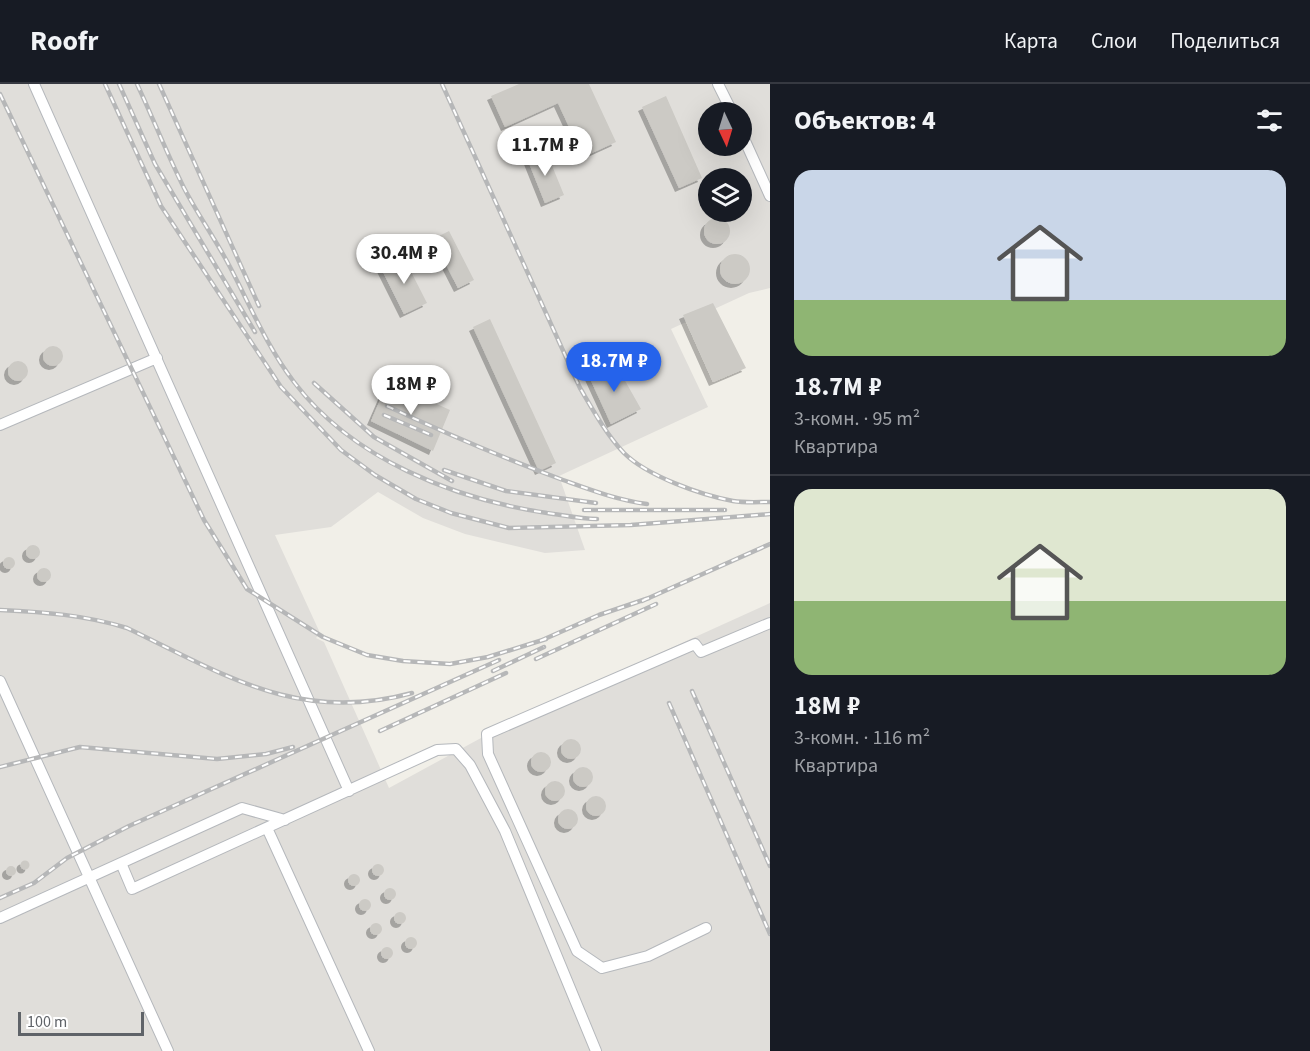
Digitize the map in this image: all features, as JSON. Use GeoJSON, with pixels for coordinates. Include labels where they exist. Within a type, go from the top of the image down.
{"type":"FeatureCollection","features":[{"type":"Feature","properties":{"kind":"street"},"geometry":{"type":"LineString","coordinates":[[34,84],[270,618],[350,791]]}},
{"type":"Feature","properties":{"kind":"street"},"geometry":{"type":"LineString","coordinates":[[718,84],[727,102]]}},
{"type":"Feature","properties":{"kind":"street"},"geometry":{"type":"LineString","coordinates":[[752,156],[770,196]]}},
{"type":"Feature","properties":{"kind":"street"},"geometry":{"type":"LineString","coordinates":[[0,425],[157,358]]}},
{"type":"Feature","properties":{"kind":"street"},"geometry":{"type":"LineString","coordinates":[[705,928],[648,956],[602,968],[577,951],[488,754],[487,734],[695,644],[701,652],[770,623]]}},
{"type":"Feature","properties":{"kind":"street"},"geometry":{"type":"LineString","coordinates":[[0,681],[168,1051]]}},
{"type":"Feature","properties":{"kind":"street"},"geometry":{"type":"LineString","coordinates":[[121,863],[132,888],[437,750],[456,749],[470,765],[505,831],[596,1051]]}},
{"type":"Feature","properties":{"kind":"street"},"geometry":{"type":"LineString","coordinates":[[0,918],[242,808],[285,820]]}},
{"type":"Feature","properties":{"kind":"street"},"geometry":{"type":"LineString","coordinates":[[267,828],[369,1051]]}},
{"type":"Feature","properties":{"kind":"shaded area"},"geometry":{"type":"Polygon","coordinates":[[[0,84],[770,84],[770,288],[749,293],[671,329],[708,407],[559,476],[585,550],[545,553],[465,534],[423,518],[378,492],[331,527],[275,535],[320,633],[316,638],[324,642],[389,788],[481,738],[585,690],[585,687],[770,603],[770,1051],[0,1051],[0,84]]]}},
{"type":"Feature","properties":{"kind":"building"},"geometry":{"type":"Polygon","coordinates":[[[519,84],[589,84],[616,142],[583,157],[558,103],[505,127],[491,96],[519,84]]]}},
{"type":"Feature","properties":{"kind":"building"},"geometry":{"type":"Polygon","coordinates":[[[666,96],[698,169],[698,180],[679,188],[642,107],[666,96]]]}},
{"type":"Feature","properties":{"kind":"building"},"geometry":{"type":"Polygon","coordinates":[[[546,151],[564,195],[545,203],[527,158],[546,151]]]}},
{"type":"Feature","properties":{"kind":"building"},"geometry":{"type":"Polygon","coordinates":[[[708,222],[726,222],[729,226],[729,236],[722,243],[712,243],[705,236],[705,226],[708,222]]]}},
{"type":"Feature","properties":{"kind":"building"},"geometry":{"type":"Polygon","coordinates":[[[449,231],[474,280],[458,288],[433,239],[449,231]]]}},
{"type":"Feature","properties":{"kind":"building"},"geometry":{"type":"Polygon","coordinates":[[[735,254],[741,255],[749,263],[749,275],[741,283],[735,284],[729,283],[721,275],[720,269],[721,263],[729,255],[735,254]]]}},
{"type":"Feature","properties":{"kind":"building"},"geometry":{"type":"Polygon","coordinates":[[[403,256],[427,303],[404,314],[381,268],[403,256]]]}},
{"type":"Feature","properties":{"kind":"building"},"geometry":{"type":"Polygon","coordinates":[[[713,303],[746,368],[713,382],[683,315],[713,303]]]}},
{"type":"Feature","properties":{"kind":"building"},"geometry":{"type":"Polygon","coordinates":[[[490,319],[556,463],[539,471],[473,327],[490,319]]]}},
{"type":"Feature","properties":{"kind":"building"},"geometry":{"type":"Polygon","coordinates":[[[53,346],[60,349],[63,356],[60,363],[53,366],[46,363],[43,356],[46,349],[53,346]]]}},
{"type":"Feature","properties":{"kind":"building"},"geometry":{"type":"Polygon","coordinates":[[[18,361],[25,364],[28,371],[25,378],[18,381],[11,378],[8,371],[11,364],[18,361]]]}},
{"type":"Feature","properties":{"kind":"building"},"geometry":{"type":"Polygon","coordinates":[[[615,363],[641,409],[611,424],[588,374],[615,363]]]}},
{"type":"Feature","properties":{"kind":"building"},"geometry":{"type":"Polygon","coordinates":[[[388,382],[450,410],[433,451],[371,421],[388,382]]]}},
{"type":"Feature","properties":{"kind":"building"},"geometry":{"type":"Polygon","coordinates":[[[33,545],[38,547],[40,552],[38,557],[33,559],[28,557],[26,552],[28,547],[33,545]]]}},
{"type":"Feature","properties":{"kind":"building"},"geometry":{"type":"Polygon","coordinates":[[[11,557],[14,558],[14,568],[7,569],[4,568],[3,561],[4,558],[11,557]]]}},
{"type":"Feature","properties":{"kind":"building"},"geometry":{"type":"Polygon","coordinates":[[[41,568],[47,568],[51,575],[47,582],[41,582],[37,578],[37,572],[41,568]]]}},
{"type":"Feature","properties":{"kind":"building"},"geometry":{"type":"Polygon","coordinates":[[[571,739],[578,742],[581,749],[578,756],[571,759],[564,756],[561,749],[564,742],[571,739]]]}},
{"type":"Feature","properties":{"kind":"building"},"geometry":{"type":"Polygon","coordinates":[[[541,752],[548,755],[551,762],[548,769],[541,772],[534,769],[531,762],[534,755],[541,752]]]}},
{"type":"Feature","properties":{"kind":"building"},"geometry":{"type":"Polygon","coordinates":[[[583,767],[590,770],[593,777],[590,784],[583,787],[576,784],[573,777],[576,770],[583,767]]]}},
{"type":"Feature","properties":{"kind":"building"},"geometry":{"type":"Polygon","coordinates":[[[555,781],[562,784],[565,791],[562,798],[555,801],[548,798],[545,791],[548,784],[555,781]]]}},
{"type":"Feature","properties":{"kind":"building"},"geometry":{"type":"Polygon","coordinates":[[[596,796],[603,799],[606,806],[603,813],[596,816],[589,813],[586,806],[589,799],[596,796]]]}},
{"type":"Feature","properties":{"kind":"building"},"geometry":{"type":"Polygon","coordinates":[[[568,809],[575,812],[578,819],[575,826],[568,829],[561,826],[558,819],[561,812],[568,809]]]}},
{"type":"Feature","properties":{"kind":"building"},"geometry":{"type":"Polygon","coordinates":[[[25,860],[30,865],[25,870],[20,865],[25,860]]]}},
{"type":"Feature","properties":{"kind":"building"},"geometry":{"type":"Polygon","coordinates":[[[380,864],[383,865],[383,875],[376,876],[373,875],[372,868],[373,865],[380,864]]]}},
{"type":"Feature","properties":{"kind":"building"},"geometry":{"type":"Polygon","coordinates":[[[11,866],[16,871],[11,876],[6,871],[11,866]]]}},
{"type":"Feature","properties":{"kind":"building"},"geometry":{"type":"Polygon","coordinates":[[[356,874],[359,875],[359,885],[352,886],[349,885],[348,878],[349,875],[356,874]]]}},
{"type":"Feature","properties":{"kind":"building"},"geometry":{"type":"Polygon","coordinates":[[[392,888],[395,889],[395,899],[388,900],[385,899],[384,892],[385,889],[392,888]]]}},
{"type":"Feature","properties":{"kind":"building"},"geometry":{"type":"Polygon","coordinates":[[[367,899],[370,900],[370,910],[363,911],[360,910],[359,903],[360,900],[367,899]]]}},
{"type":"Feature","properties":{"kind":"building"},"geometry":{"type":"Polygon","coordinates":[[[402,912],[405,913],[405,923],[398,924],[395,923],[394,916],[395,913],[402,912]]]}},
{"type":"Feature","properties":{"kind":"building"},"geometry":{"type":"Polygon","coordinates":[[[378,923],[381,924],[381,934],[374,935],[371,934],[370,927],[371,924],[378,923]]]}},
{"type":"Feature","properties":{"kind":"building"},"geometry":{"type":"Polygon","coordinates":[[[413,937],[416,938],[416,948],[409,949],[406,948],[405,941],[406,938],[413,937]]]}},
{"type":"Feature","properties":{"kind":"building"},"geometry":{"type":"Polygon","coordinates":[[[389,947],[392,948],[392,958],[385,959],[382,958],[381,951],[382,948],[389,947]]]}},
{"type":"Feature","properties":{"kind":"railway"},"geometry":{"type":"LineString","coordinates":[[105,84],[161,206],[281,387],[341,450],[375,475],[416,499],[451,513],[509,528],[631,525],[770,514]]}},
{"type":"Feature","properties":{"kind":"railway"},"geometry":{"type":"LineString","coordinates":[[119,84],[155,164],[255,332]]}},
{"type":"Feature","properties":{"kind":"railway"},"geometry":{"type":"LineString","coordinates":[[137,84],[184,188],[225,257],[267,340],[284,369],[318,409],[345,433],[375,454],[441,486],[512,507],[597,519]]}},
{"type":"Feature","properties":{"kind":"railway"},"geometry":{"type":"LineString","coordinates":[[159,84],[259,306]]}},
{"type":"Feature","properties":{"kind":"railway"},"geometry":{"type":"LineString","coordinates":[[442,84],[580,388],[611,438],[634,461],[660,477],[733,501],[770,502]]}},
{"type":"Feature","properties":{"kind":"railway"},"geometry":{"type":"LineString","coordinates":[[0,94],[204,520],[247,589],[323,637],[367,655],[403,661],[450,664],[488,657],[546,639]]}},
{"type":"Feature","properties":{"kind":"railway"},"geometry":{"type":"LineString","coordinates":[[314,383],[374,437],[452,481]]}},
{"type":"Feature","properties":{"kind":"railway"},"geometry":{"type":"LineString","coordinates":[[387,406],[541,472],[604,494],[647,504]]}},
{"type":"Feature","properties":{"kind":"railway"},"geometry":{"type":"LineString","coordinates":[[384,415],[431,435]]}},
{"type":"Feature","properties":{"kind":"railway"},"geometry":{"type":"LineString","coordinates":[[444,470],[506,491],[596,503]]}},
{"type":"Feature","properties":{"kind":"railway"},"geometry":{"type":"LineString","coordinates":[[584,510],[725,510]]}},
{"type":"Feature","properties":{"kind":"railway"},"geometry":{"type":"LineString","coordinates":[[642,601],[770,544]]}},
{"type":"Feature","properties":{"kind":"railway"},"geometry":{"type":"LineString","coordinates":[[540,641],[599,615],[649,598]]}},
{"type":"Feature","properties":{"kind":"railway"},"geometry":{"type":"LineString","coordinates":[[536,659],[656,604]]}},
{"type":"Feature","properties":{"kind":"railway"},"geometry":{"type":"LineString","coordinates":[[0,610],[64,615],[127,628],[230,677],[264,690],[298,698],[334,703],[371,701],[412,693]]}},
{"type":"Feature","properties":{"kind":"railway"},"geometry":{"type":"LineString","coordinates":[[493,671],[544,647]]}},
{"type":"Feature","properties":{"kind":"railway"},"geometry":{"type":"LineString","coordinates":[[0,898],[34,883],[67,858],[129,826],[499,660]]}},
{"type":"Feature","properties":{"kind":"railway"},"geometry":{"type":"LineString","coordinates":[[380,731],[506,673]]}},
{"type":"Feature","properties":{"kind":"railway"},"geometry":{"type":"LineString","coordinates":[[692,691],[770,866]]}},
{"type":"Feature","properties":{"kind":"railway"},"geometry":{"type":"LineString","coordinates":[[669,703],[770,934]]}},
{"type":"Feature","properties":{"kind":"railway"},"geometry":{"type":"LineString","coordinates":[[0,767],[80,747],[217,759],[266,754],[293,747]]}}]}
